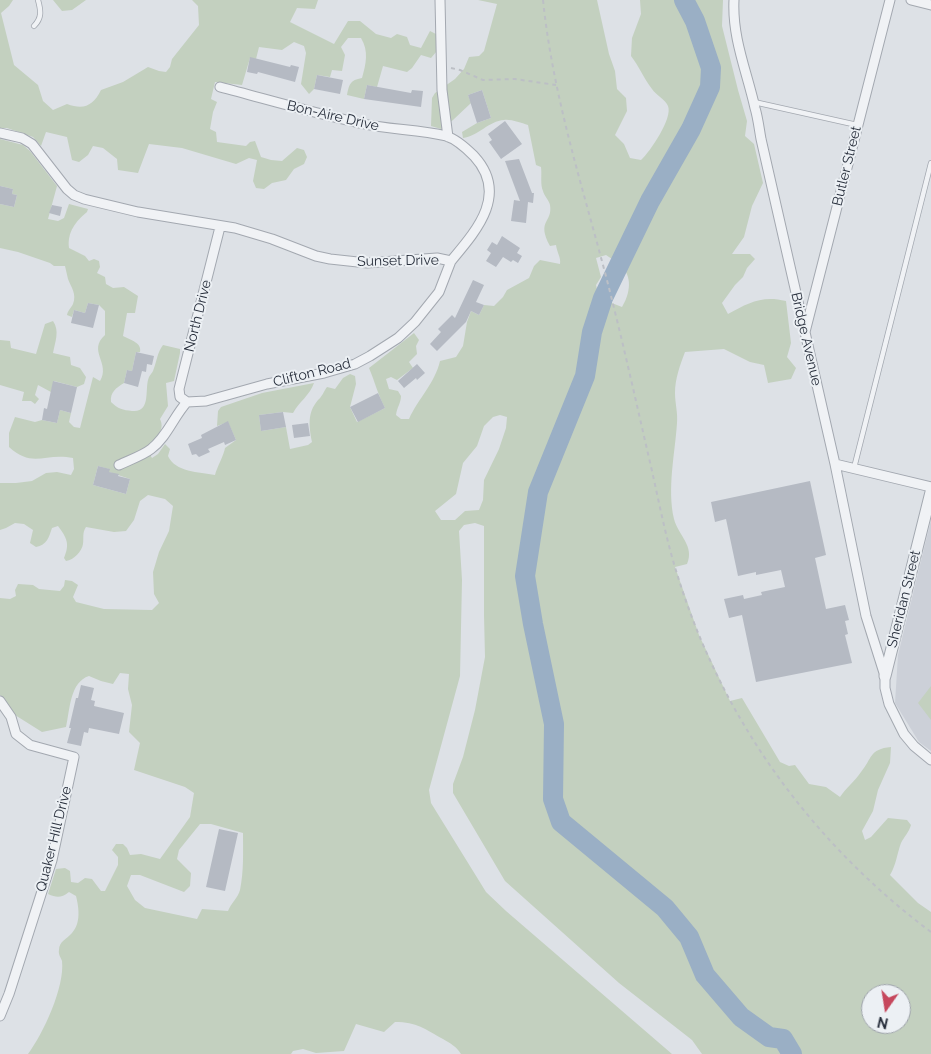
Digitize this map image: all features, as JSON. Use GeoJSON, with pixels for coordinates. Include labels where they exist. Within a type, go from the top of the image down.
{"type":"FeatureCollection","features":[{"type":"Feature","properties":{"kind":"street"},"geometry":{"type":"LineString","coordinates":[[440,0],[442,90],[448,137]]}},
{"type":"Feature","properties":{"kind":"street","name":"Bridge Avenue"},"geometry":{"type":"LineString","coordinates":[[734,0],[734,26],[754,102],[835,464],[866,616],[885,676],[885,688],[893,714],[904,734],[914,746],[931,760]]}},
{"type":"Feature","properties":{"kind":"street","name":"Butler Street"},"geometry":{"type":"LineString","coordinates":[[805,333],[890,0]]}},
{"type":"Feature","properties":{"kind":"street"},"geometry":{"type":"LineString","coordinates":[[911,0],[931,5]]}},
{"type":"Feature","properties":{"kind":"street","name":"Bon-Aire Drive"},"geometry":{"type":"LineString","coordinates":[[220,88],[359,123],[448,137]]}},
{"type":"Feature","properties":{"kind":"street","name":"Sunset Drive"},"geometry":{"type":"LineString","coordinates":[[0,133],[22,138],[32,144],[66,188],[74,195],[84,199],[138,212],[235,228],[272,239],[310,254],[330,259],[367,263],[436,258],[451,261],[473,234],[488,206],[490,193],[486,170],[468,149],[448,137]]}},
{"type":"Feature","properties":{"kind":"street","name":"North Drive"},"geometry":{"type":"LineString","coordinates":[[187,402],[180,396],[179,389],[220,227]]}},
{"type":"Feature","properties":{"kind":"street","name":"Clifton Road"},"geometry":{"type":"LineString","coordinates":[[187,402],[206,401],[267,384],[324,373],[349,366],[370,356],[398,338],[416,321],[439,292],[451,261]]}},
{"type":"Feature","properties":{"kind":"street"},"geometry":{"type":"LineString","coordinates":[[119,465],[150,450],[160,441],[176,415],[187,402]]}},
{"type":"Feature","properties":{"kind":"street"},"geometry":{"type":"LineString","coordinates":[[835,464],[931,487]]}},
{"type":"Feature","properties":{"kind":"street","name":"Sheridan Street"},"geometry":{"type":"LineString","coordinates":[[885,676],[931,492]]}},
{"type":"Feature","properties":{"kind":"street","name":"Quaker Hill Drive"},"geometry":{"type":"LineString","coordinates":[[0,701],[11,717],[16,734],[30,745],[74,757],[52,860],[9,994],[0,1016]]}},
{"type":"Feature","properties":{"kind":"lane"},"geometry":{"type":"LineString","coordinates":[[34,26],[39,20],[41,11],[38,0]]}},
{"type":"Feature","properties":{"kind":"lane"},"geometry":{"type":"LineString","coordinates":[[754,102],[858,126]]}},
{"type":"Feature","properties":{"kind":"lane"},"geometry":{"type":"LineString","coordinates":[[854,468],[931,163]]}},
{"type":"Feature","properties":{"kind":"path"},"geometry":{"type":"LineString","coordinates":[[543,0],[556,84],[572,156],[601,257],[628,365],[667,538],[678,578],[704,647],[730,701],[768,763],[820,830],[853,866],[931,932]]}},
{"type":"Feature","properties":{"kind":"path"},"geometry":{"type":"LineString","coordinates":[[442,67],[460,70],[483,80],[515,79],[556,84]]}},
{"type":"Feature","properties":{"kind":"shaded area"},"geometry":{"type":"Polygon","coordinates":[[[931,520],[931,751],[919,742],[895,703],[898,655],[931,520]]]}},
{"type":"Feature","properties":{"kind":"green space"},"geometry":{"type":"Polygon","coordinates":[[[0,0],[13,0],[1,13],[14,65],[38,85],[43,101],[53,110],[67,104],[78,107],[87,105],[95,100],[101,90],[123,82],[148,67],[166,72],[170,67],[172,59],[199,25],[198,6],[192,0],[318,0],[315,9],[297,8],[290,22],[334,44],[348,21],[360,21],[376,34],[391,38],[397,34],[407,37],[410,45],[421,48],[430,31],[436,34],[437,51],[431,58],[421,55],[407,72],[383,66],[377,87],[367,85],[364,99],[347,95],[351,84],[355,80],[362,78],[366,63],[364,43],[361,38],[348,38],[341,47],[345,55],[342,71],[332,70],[330,77],[317,75],[314,89],[309,94],[301,84],[306,53],[304,46],[294,42],[282,50],[259,47],[256,59],[250,58],[242,85],[215,82],[211,99],[217,102],[210,129],[216,132],[217,142],[246,146],[250,142],[255,141],[261,157],[271,160],[282,161],[297,148],[304,150],[307,157],[304,164],[294,169],[286,180],[272,183],[264,189],[256,188],[253,181],[257,160],[249,158],[236,164],[182,148],[149,144],[138,173],[118,170],[117,159],[103,148],[93,146],[88,155],[79,162],[72,160],[67,137],[46,132],[41,146],[33,137],[7,128],[0,128],[0,0]]]}},
{"type":"Feature","properties":{"kind":"green space"},"geometry":{"type":"Polygon","coordinates":[[[53,0],[86,0],[72,10],[62,11],[53,0]]]}},
{"type":"Feature","properties":{"kind":"green space"},"geometry":{"type":"Polygon","coordinates":[[[478,0],[597,0],[609,54],[615,71],[617,89],[626,98],[627,111],[615,135],[624,144],[630,158],[641,160],[660,134],[669,111],[667,104],[646,81],[631,56],[632,38],[641,14],[640,0],[723,0],[722,26],[747,121],[745,136],[754,144],[763,183],[752,206],[744,237],[732,254],[750,254],[755,259],[722,303],[728,314],[756,301],[777,299],[786,301],[791,343],[787,357],[796,368],[791,379],[768,383],[764,365],[750,362],[724,349],[685,352],[675,388],[677,419],[671,495],[674,519],[687,546],[689,558],[687,564],[675,567],[699,635],[730,701],[742,698],[780,762],[789,766],[795,765],[809,784],[826,787],[840,797],[875,752],[891,747],[890,763],[878,790],[873,811],[862,831],[865,840],[871,837],[888,818],[907,820],[911,825],[901,843],[890,875],[918,903],[931,912],[931,1054],[702,1054],[692,1040],[619,983],[505,881],[453,793],[453,784],[463,757],[475,710],[485,657],[484,526],[475,523],[464,525],[459,531],[462,580],[460,676],[429,790],[431,803],[486,892],[672,1054],[461,1054],[453,1045],[426,1029],[409,1023],[395,1022],[384,1032],[356,1024],[344,1051],[316,1053],[303,1049],[293,1051],[291,1054],[28,1054],[40,1035],[57,997],[62,972],[59,947],[75,929],[78,920],[76,896],[69,892],[59,897],[48,894],[56,869],[65,868],[70,871],[71,882],[78,883],[85,878],[92,879],[101,891],[105,891],[118,865],[118,857],[112,850],[116,844],[123,844],[130,855],[141,854],[160,859],[190,817],[194,793],[185,787],[134,770],[140,743],[129,732],[132,705],[128,689],[129,674],[120,673],[113,684],[89,676],[83,679],[74,690],[66,727],[42,732],[15,715],[0,695],[0,598],[10,599],[16,596],[15,590],[18,584],[60,591],[64,586],[65,580],[72,581],[78,585],[73,597],[76,602],[104,609],[152,610],[159,603],[154,594],[153,572],[159,552],[169,531],[173,506],[165,499],[148,495],[140,501],[134,520],[126,531],[114,532],[86,527],[81,549],[75,557],[66,561],[64,558],[67,541],[58,526],[52,528],[45,542],[36,547],[30,543],[33,530],[24,524],[15,523],[0,530],[0,483],[32,481],[46,473],[57,472],[71,475],[74,469],[73,458],[32,459],[17,454],[9,447],[9,433],[15,417],[35,422],[42,420],[57,423],[60,410],[71,413],[69,422],[74,427],[80,428],[93,377],[100,381],[103,375],[98,346],[105,335],[105,311],[99,305],[88,303],[85,313],[74,310],[72,317],[67,315],[73,304],[74,297],[65,266],[54,266],[18,252],[0,248],[0,204],[14,207],[17,195],[12,194],[13,189],[0,186],[0,139],[23,145],[30,151],[57,186],[48,219],[58,221],[64,218],[69,204],[88,209],[73,227],[69,237],[69,248],[85,256],[89,261],[94,259],[99,261],[100,267],[97,273],[105,277],[106,284],[113,288],[124,287],[138,296],[135,313],[127,313],[123,336],[138,344],[140,352],[136,352],[132,371],[127,370],[124,383],[114,391],[111,396],[111,402],[118,408],[126,410],[138,411],[142,408],[145,404],[149,377],[161,348],[163,345],[180,349],[174,381],[166,383],[168,406],[160,419],[160,431],[146,448],[152,458],[158,454],[165,444],[170,449],[168,456],[176,465],[188,470],[215,475],[225,448],[236,440],[228,422],[217,426],[218,411],[221,407],[262,393],[314,383],[293,413],[283,412],[259,415],[261,431],[286,427],[290,449],[308,445],[312,442],[310,415],[314,405],[327,387],[335,389],[343,378],[350,374],[355,376],[356,384],[350,407],[357,422],[385,408],[369,368],[414,333],[419,340],[416,346],[417,354],[409,362],[413,368],[397,380],[391,377],[386,379],[389,389],[398,391],[401,396],[396,415],[401,419],[409,419],[434,377],[440,361],[456,357],[463,346],[471,311],[479,315],[484,305],[494,306],[507,290],[529,278],[534,266],[540,260],[560,264],[556,245],[550,246],[546,238],[545,226],[550,205],[542,189],[541,167],[536,165],[528,125],[510,120],[499,121],[463,138],[462,132],[477,123],[491,118],[482,90],[468,95],[471,103],[441,129],[431,126],[432,98],[435,93],[455,79],[464,69],[469,57],[479,56],[484,51],[497,4],[478,0]],[[606,255],[596,258],[601,277],[596,285],[599,298],[622,307],[627,298],[629,288],[628,277],[619,264],[606,255]],[[500,415],[493,417],[484,426],[477,446],[463,463],[456,494],[435,511],[441,520],[455,520],[465,511],[479,510],[483,500],[484,480],[499,449],[506,428],[507,417],[500,415]],[[98,466],[93,485],[126,494],[130,479],[98,466]],[[200,824],[179,850],[177,859],[191,873],[190,886],[184,892],[140,875],[131,875],[127,886],[135,900],[145,908],[197,919],[202,909],[228,911],[240,890],[243,868],[243,833],[211,824],[200,824]]]}},
{"type":"Feature","properties":{"kind":"green space"},"geometry":{"type":"Polygon","coordinates":[[[53,321],[57,333],[53,353],[70,357],[71,365],[80,368],[86,377],[84,384],[77,387],[54,381],[51,392],[38,385],[35,395],[39,399],[35,404],[31,401],[22,401],[24,392],[0,385],[0,340],[10,341],[11,348],[36,354],[45,324],[53,321]]]}},
{"type":"Feature","properties":{"kind":"green space"},"geometry":{"type":"Polygon","coordinates":[[[931,686],[931,720],[918,703],[931,686]]]}},
{"type":"Feature","properties":{"kind":"building"},"geometry":{"type":"Polygon","coordinates":[[[250,57],[290,67],[291,65],[299,67],[295,82],[258,72],[257,74],[247,72],[250,57]]]}},
{"type":"Feature","properties":{"kind":"building"},"geometry":{"type":"Polygon","coordinates":[[[317,75],[343,80],[340,94],[314,89],[317,75]]]}},
{"type":"Feature","properties":{"kind":"building"},"geometry":{"type":"Polygon","coordinates":[[[367,85],[411,93],[412,90],[423,91],[421,107],[364,99],[367,85]]]}},
{"type":"Feature","properties":{"kind":"building"},"geometry":{"type":"Polygon","coordinates":[[[482,90],[491,118],[477,123],[468,95],[482,90]]]}},
{"type":"Feature","properties":{"kind":"building"},"geometry":{"type":"Polygon","coordinates":[[[505,121],[522,144],[501,159],[489,142],[492,140],[488,134],[505,121]]]}},
{"type":"Feature","properties":{"kind":"building"},"geometry":{"type":"Polygon","coordinates":[[[519,159],[532,193],[534,193],[533,203],[528,202],[526,223],[511,221],[514,200],[520,201],[505,161],[519,159]]]}},
{"type":"Feature","properties":{"kind":"building"},"geometry":{"type":"Polygon","coordinates":[[[0,186],[13,189],[12,194],[17,195],[14,207],[0,204],[0,186]]]}},
{"type":"Feature","properties":{"kind":"building"},"geometry":{"type":"Polygon","coordinates":[[[52,205],[62,207],[60,216],[49,213],[52,205]]]}},
{"type":"Feature","properties":{"kind":"building"},"geometry":{"type":"Polygon","coordinates":[[[502,236],[520,248],[517,253],[522,256],[518,263],[513,260],[511,262],[503,257],[496,267],[486,261],[491,253],[487,250],[492,242],[497,245],[502,236]]]}},
{"type":"Feature","properties":{"kind":"building"},"geometry":{"type":"Polygon","coordinates":[[[473,280],[484,285],[476,302],[484,305],[479,315],[471,311],[466,322],[437,351],[430,344],[441,332],[438,329],[452,315],[455,318],[473,280]]]}},
{"type":"Feature","properties":{"kind":"building"},"geometry":{"type":"Polygon","coordinates":[[[88,303],[99,305],[93,328],[71,323],[74,310],[85,313],[88,303]]]}},
{"type":"Feature","properties":{"kind":"building"},"geometry":{"type":"Polygon","coordinates":[[[136,352],[154,356],[152,365],[147,364],[146,372],[142,371],[138,387],[124,383],[127,370],[132,371],[136,352]]]}},
{"type":"Feature","properties":{"kind":"building"},"geometry":{"type":"Polygon","coordinates":[[[417,364],[425,373],[404,388],[398,381],[417,364]]]}},
{"type":"Feature","properties":{"kind":"building"},"geometry":{"type":"Polygon","coordinates":[[[53,381],[77,387],[71,413],[60,410],[57,423],[42,420],[44,408],[47,409],[53,381]]]}},
{"type":"Feature","properties":{"kind":"building"},"geometry":{"type":"Polygon","coordinates":[[[378,393],[385,408],[358,422],[350,407],[378,393]]]}},
{"type":"Feature","properties":{"kind":"building"},"geometry":{"type":"Polygon","coordinates":[[[283,412],[286,427],[261,431],[259,415],[283,412]]]}},
{"type":"Feature","properties":{"kind":"building"},"geometry":{"type":"Polygon","coordinates":[[[228,421],[236,440],[225,445],[224,442],[208,449],[210,452],[199,457],[196,454],[192,455],[188,444],[202,438],[201,435],[228,421]]]}},
{"type":"Feature","properties":{"kind":"building"},"geometry":{"type":"Polygon","coordinates":[[[308,423],[310,436],[294,438],[292,425],[308,423]]]}},
{"type":"Feature","properties":{"kind":"building"},"geometry":{"type":"Polygon","coordinates":[[[98,466],[110,469],[109,472],[119,474],[118,476],[130,479],[126,494],[93,485],[98,466]]]}},
{"type":"Feature","properties":{"kind":"building"},"geometry":{"type":"Polygon","coordinates":[[[810,481],[826,555],[815,558],[826,609],[845,605],[849,620],[845,621],[848,634],[845,635],[852,663],[756,682],[742,615],[729,618],[724,599],[743,595],[744,599],[762,595],[761,592],[785,587],[781,570],[738,576],[726,519],[715,522],[711,502],[810,481]]]}},
{"type":"Feature","properties":{"kind":"building"},"geometry":{"type":"Polygon","coordinates":[[[81,685],[94,688],[91,700],[95,701],[94,706],[124,713],[119,734],[89,728],[88,733],[84,732],[81,746],[67,743],[76,698],[78,698],[81,685]]]}},
{"type":"Feature","properties":{"kind":"building"},"geometry":{"type":"Polygon","coordinates":[[[219,829],[238,833],[225,891],[206,887],[219,829]]]}},
{"type":"Feature","properties":{"kind":"waterway"},"geometry":{"type":"LineString","coordinates":[[684,0],[695,21],[711,68],[710,87],[691,129],[650,201],[603,298],[592,332],[585,376],[538,492],[525,576],[554,724],[553,799],[561,822],[665,908],[689,937],[705,975],[741,1017],[769,1037],[783,1039],[792,1054]]}}]}
